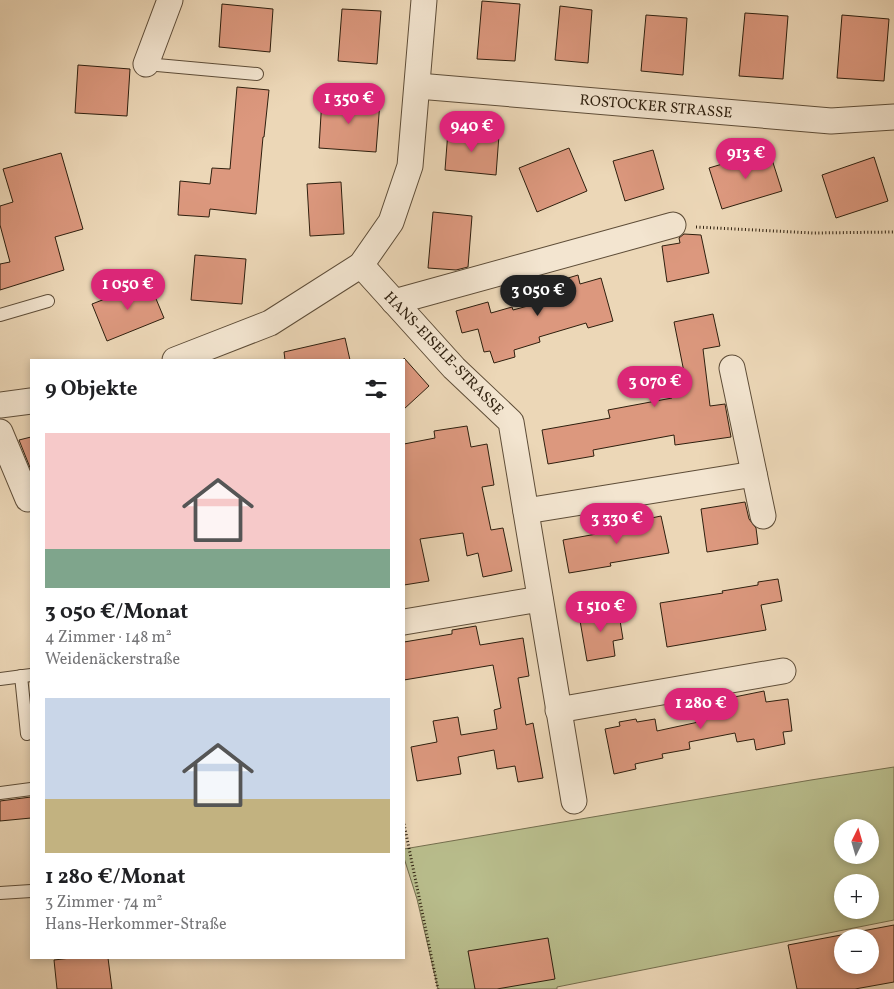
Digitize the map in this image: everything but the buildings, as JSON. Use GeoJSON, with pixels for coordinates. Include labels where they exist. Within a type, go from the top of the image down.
{"type":"FeatureCollection","features":[{"type":"Feature","properties":{"kind":"street"},"geometry":{"type":"LineString","coordinates":[[146,64],[170,0]]}},
{"type":"Feature","properties":{"kind":"street"},"geometry":{"type":"LineString","coordinates":[[178,359],[270,323],[360,265],[391,222],[410,166],[424,0]]}},
{"type":"Feature","properties":{"kind":"street","name":"ROSTOCKER STRASSE"},"geometry":{"type":"LineString","coordinates":[[418,86],[831,121],[894,116]]}},
{"type":"Feature","properties":{"kind":"street"},"geometry":{"type":"LineString","coordinates":[[394,302],[673,225]]}},
{"type":"Feature","properties":{"kind":"street","name":"HANS-EISELE-STRASSE"},"geometry":{"type":"LineString","coordinates":[[360,265],[454,368],[511,422],[574,801]]}},
{"type":"Feature","properties":{"kind":"street"},"geometry":{"type":"LineString","coordinates":[[732,368],[763,516]]}},
{"type":"Feature","properties":{"kind":"street"},"geometry":{"type":"LineString","coordinates":[[0,405],[30,401]]}},
{"type":"Feature","properties":{"kind":"street"},"geometry":{"type":"LineString","coordinates":[[0,432],[28,499],[30,498]]}},
{"type":"Feature","properties":{"kind":"street"},"geometry":{"type":"LineString","coordinates":[[526,511],[754,474]]}},
{"type":"Feature","properties":{"kind":"street"},"geometry":{"type":"LineString","coordinates":[[405,622],[540,600]]}},
{"type":"Feature","properties":{"kind":"street"},"geometry":{"type":"LineString","coordinates":[[558,710],[783,671]]}},
{"type":"Feature","properties":{"kind":"lane"},"geometry":{"type":"LineString","coordinates":[[146,64],[257,74]]}},
{"type":"Feature","properties":{"kind":"lane"},"geometry":{"type":"LineString","coordinates":[[0,315],[48,301]]}},
{"type":"Feature","properties":{"kind":"lane"},"geometry":{"type":"LineString","coordinates":[[0,679],[26,676],[26,734]]}},
{"type":"Feature","properties":{"kind":"lane"},"geometry":{"type":"LineString","coordinates":[[0,793],[30,789]]}},
{"type":"Feature","properties":{"kind":"lane"},"geometry":{"type":"LineString","coordinates":[[0,893],[30,891]]}},
{"type":"Feature","properties":{"kind":"path"},"geometry":{"type":"LineString","coordinates":[[673,225],[813,233],[894,232]]}},
{"type":"Feature","properties":{"kind":"path"},"geometry":{"type":"LineString","coordinates":[[405,829],[438,989]]}},
{"type":"Feature","properties":{"kind":"green space"},"geometry":{"type":"Polygon","coordinates":[[[894,767],[894,920],[849,929],[834,929],[834,932],[557,987],[557,989],[438,989],[417,899],[405,861],[405,849],[894,767]]]}}]}
